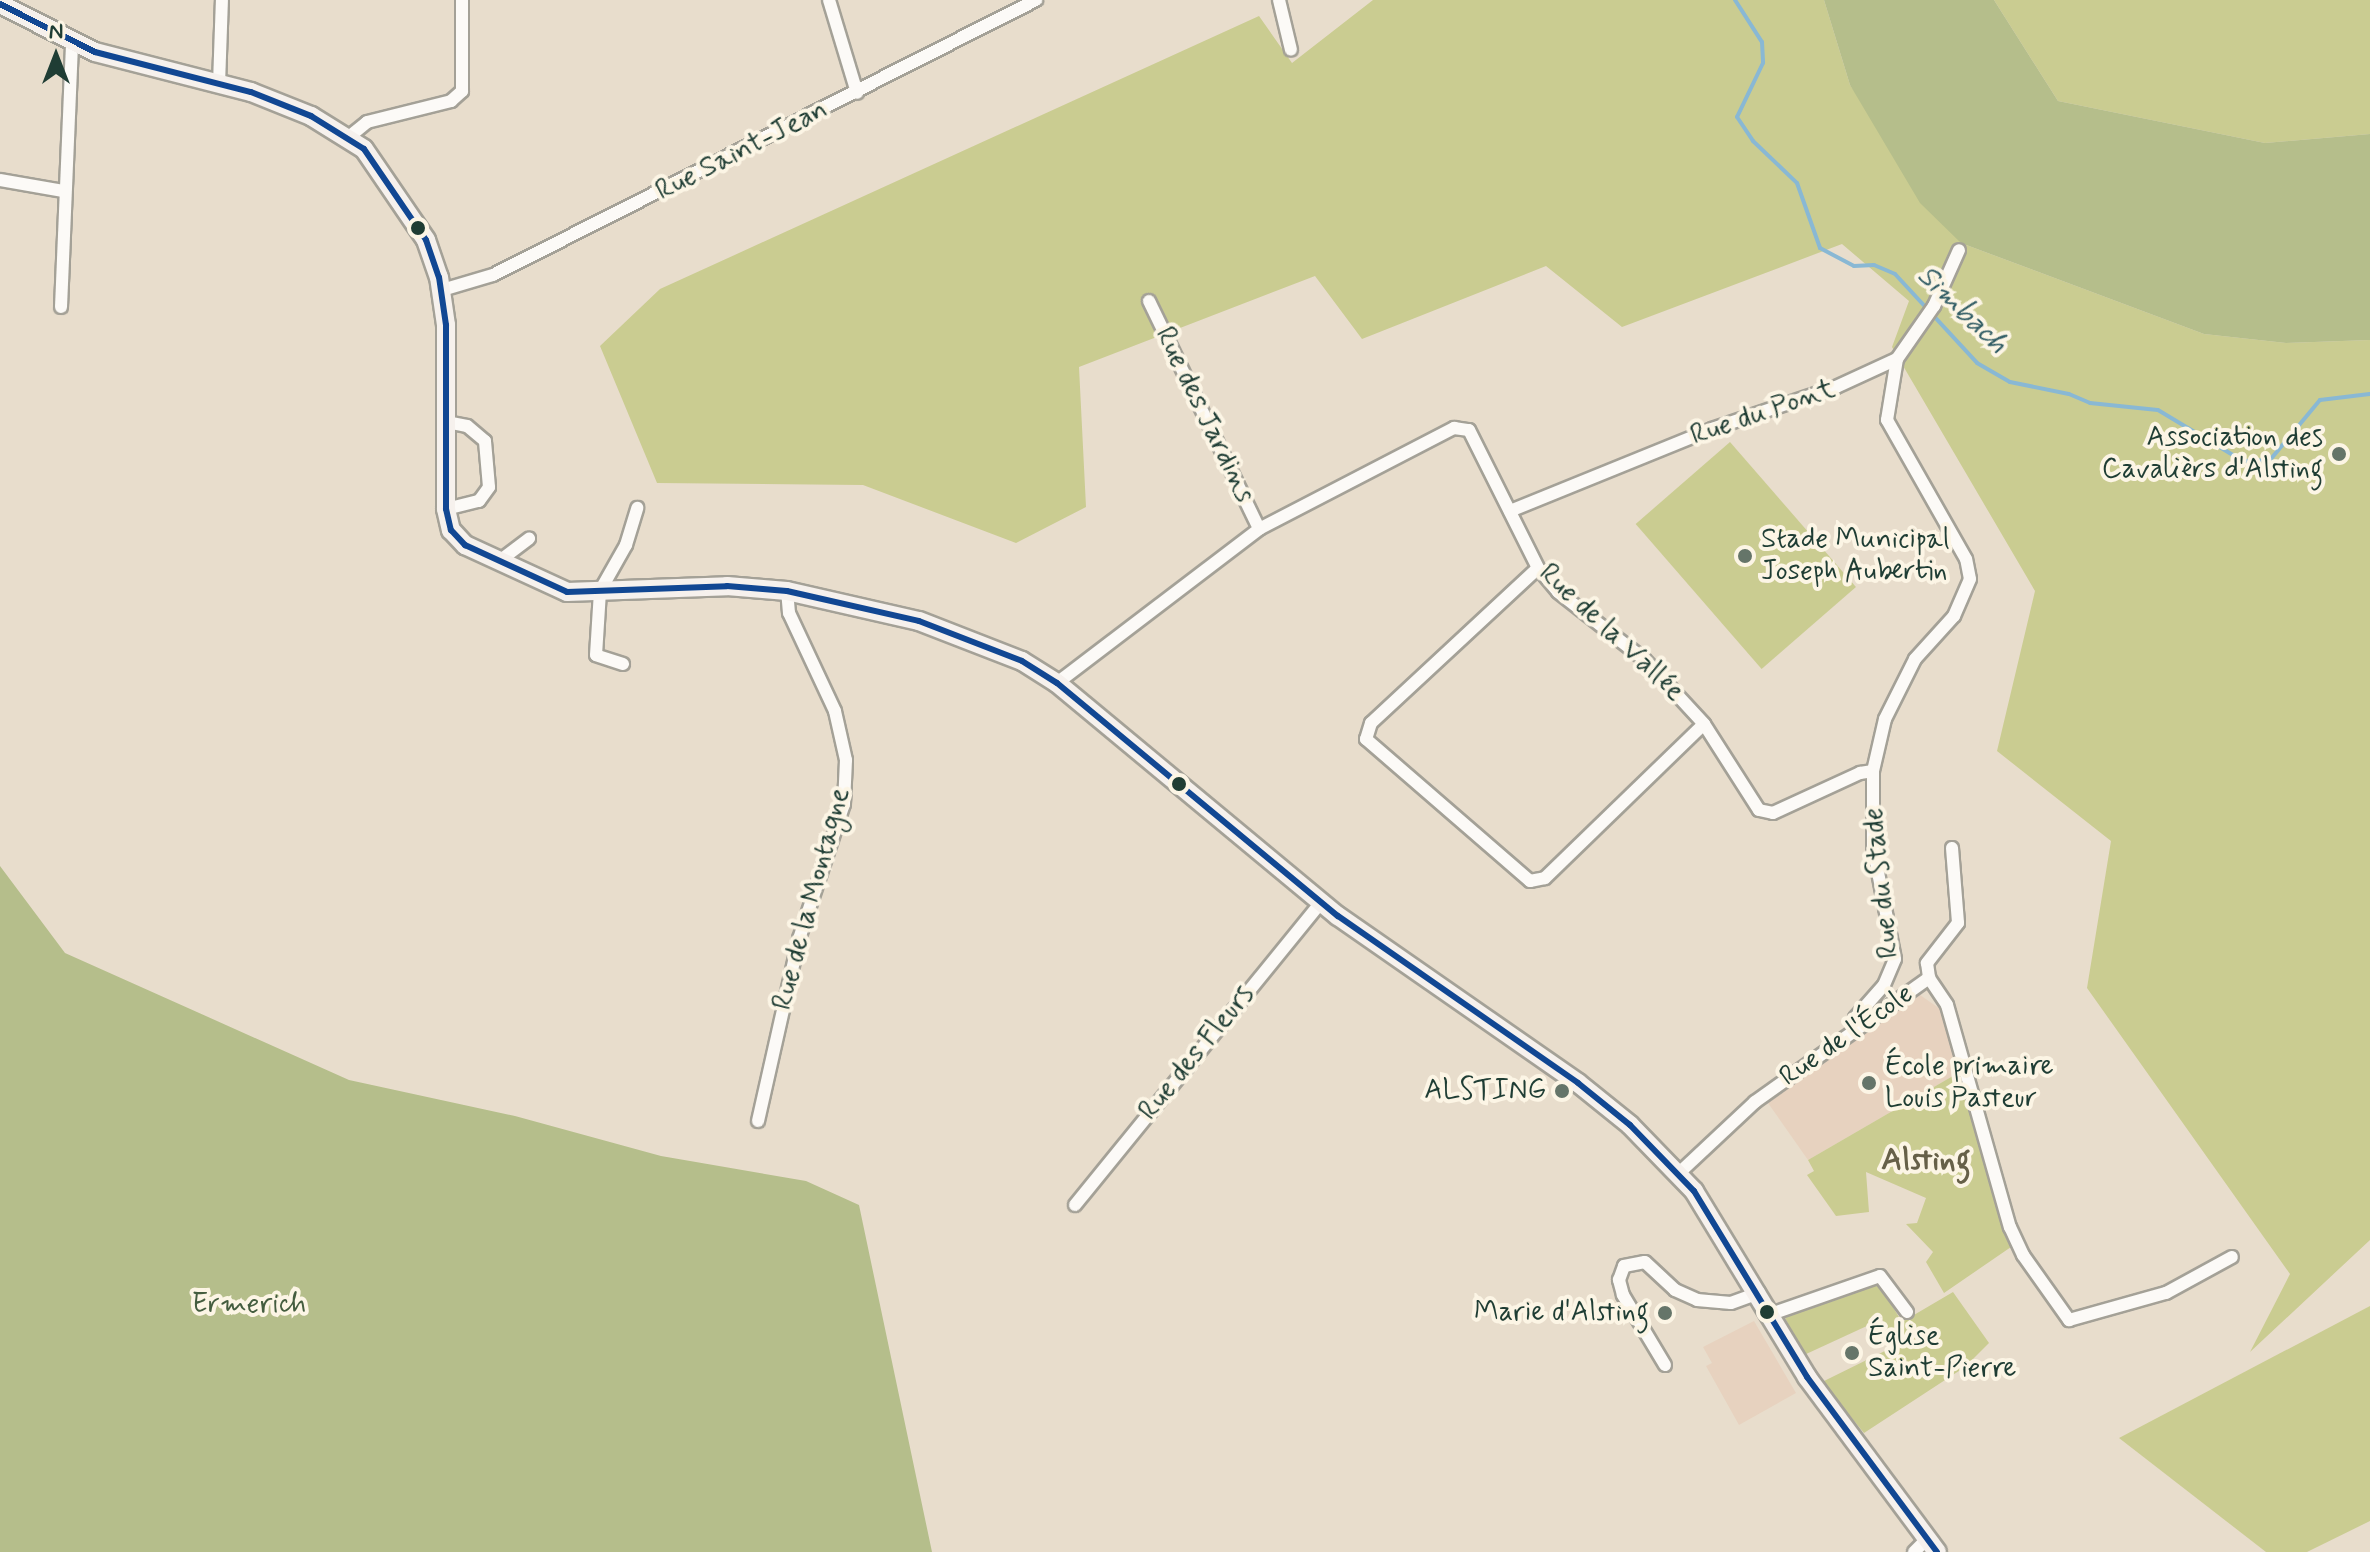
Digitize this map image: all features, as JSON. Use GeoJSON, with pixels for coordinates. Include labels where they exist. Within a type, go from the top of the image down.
{"type":"FeatureCollection","features":[{"type":"Feature","properties":{"kind":"main road"},"geometry":{"type":"LineString","coordinates":[[0,4],[72,43],[219,84],[311,116],[350,136],[377,164],[426,240],[442,290],[447,422],[446,509],[457,538],[498,562],[556,589],[600,591],[727,586],[787,591],[919,621],[1022,661],[1057,683],[1321,902],[1630,1125],[1679,1173],[1725,1234],[1807,1377],[1926,1548]]}},
{"type":"Feature","properties":{"kind":"street"},"geometry":{"type":"LineString","coordinates":[[219,84],[222,0]]}},
{"type":"Feature","properties":{"kind":"street"},"geometry":{"type":"LineString","coordinates":[[350,136],[367,122],[451,101],[462,91],[462,0]]}},
{"type":"Feature","properties":{"kind":"street"},"geometry":{"type":"LineString","coordinates":[[829,0],[857,93]]}},
{"type":"Feature","properties":{"kind":"street","name":"Rue Saint-Jean"},"geometry":{"type":"LineString","coordinates":[[442,290],[493,275],[1036,0]]}},
{"type":"Feature","properties":{"kind":"street"},"geometry":{"type":"LineString","coordinates":[[1279,0],[1291,50]]}},
{"type":"Feature","properties":{"kind":"street"},"geometry":{"type":"LineString","coordinates":[[61,307],[63,191],[72,43]]}},
{"type":"Feature","properties":{"kind":"street"},"geometry":{"type":"LineString","coordinates":[[0,180],[63,191]]}},
{"type":"Feature","properties":{"kind":"street","name":"Rue du Pont"},"geometry":{"type":"LineString","coordinates":[[1510,511],[1712,429],[1836,387],[1897,359],[1932,311],[1959,250]]}},
{"type":"Feature","properties":{"kind":"street","name":"Rue des Jardins"},"geometry":{"type":"LineString","coordinates":[[1149,301],[1259,529]]}},
{"type":"Feature","properties":{"kind":"street","name":"Rue du Stade"},"geometry":{"type":"LineString","coordinates":[[1856,1030],[1855,1018],[1884,985],[1895,959],[1873,847],[1873,771],[1885,719],[1915,659],[1954,616],[1970,579],[1966,559],[1887,420],[1897,359]]}},
{"type":"Feature","properties":{"kind":"street"},"geometry":{"type":"LineString","coordinates":[[446,509],[479,501],[489,487],[485,441],[467,426],[447,422]]}},
{"type":"Feature","properties":{"kind":"street","name":"Rue de la Vallée"},"geometry":{"type":"LineString","coordinates":[[1057,683],[1259,529],[1454,428],[1469,430],[1538,568],[1558,592],[1645,660],[1704,724],[1759,810],[1773,813],[1860,773],[1873,771]]}},
{"type":"Feature","properties":{"kind":"street"},"geometry":{"type":"LineString","coordinates":[[623,664],[596,655],[600,591],[626,545],[637,508]]}},
{"type":"Feature","properties":{"kind":"street"},"geometry":{"type":"LineString","coordinates":[[498,562],[529,539]]}},
{"type":"Feature","properties":{"kind":"street"},"geometry":{"type":"LineString","coordinates":[[1538,568],[1371,723],[1366,739],[1530,881],[1545,878],[1704,724]]}},
{"type":"Feature","properties":{"kind":"street","name":"Rue de la Montagne"},"geometry":{"type":"LineString","coordinates":[[758,1121],[799,939],[844,804],[846,760],[835,711],[789,613],[787,591]]}},
{"type":"Feature","properties":{"kind":"street"},"geometry":{"type":"LineString","coordinates":[[1929,978],[1927,963],[1958,923],[1952,848]]}},
{"type":"Feature","properties":{"kind":"street","name":"Rue des Fleurs"},"geometry":{"type":"LineString","coordinates":[[1075,1205],[1321,902]]}},
{"type":"Feature","properties":{"kind":"street","name":"Rue de l'École"},"geometry":{"type":"LineString","coordinates":[[1679,1173],[1755,1102],[1929,978],[1947,1005],[2017,1244],[2069,1320],[2166,1293],[2232,1257]]}},
{"type":"Feature","properties":{"kind":"street"},"geometry":{"type":"LineString","coordinates":[[1665,1365],[1623,1295],[1619,1280],[1624,1266],[1645,1262],[1675,1290],[1697,1300],[1731,1303],[1759,1293]]}},
{"type":"Feature","properties":{"kind":"street"},"geometry":{"type":"LineString","coordinates":[[1771,1314],[1880,1276],[1907,1312]]}},
{"type":"Feature","properties":{"kind":"shaded area","name":"École primaire Louis Pasteur"},"geometry":{"type":"Polygon","coordinates":[[[1920,995],[1943,1011],[1958,1073],[1808,1160],[1768,1103],[1920,995]]]}},
{"type":"Feature","properties":{"kind":"shaded area"},"geometry":{"type":"Polygon","coordinates":[[[1754,1321],[1796,1393],[1739,1425],[1706,1366],[1712,1363],[1703,1347],[1754,1321]]]}},
{"type":"Feature","properties":{"kind":"green space"},"geometry":{"type":"Polygon","coordinates":[[[1373,0],[1824,0],[1850,85],[1961,243],[2204,334],[2286,343],[2370,340],[2370,1240],[2250,1352],[2290,1274],[2087,988],[2111,841],[1997,751],[2035,591],[1892,347],[1909,301],[1842,244],[1622,327],[1546,266],[1362,339],[1315,276],[1079,367],[1086,507],[1016,543],[863,485],[657,483],[600,346],[660,289],[1259,16],[1292,63],[1373,0]]]}},
{"type":"Feature","properties":{"kind":"green space"},"geometry":{"type":"Polygon","coordinates":[[[1824,0],[1994,0],[2058,101],[2265,143],[2370,134],[2370,340],[2286,343],[2204,334],[1961,243],[1920,203],[1850,85],[1824,0]]]}},
{"type":"Feature","properties":{"kind":"green space"},"geometry":{"type":"Polygon","coordinates":[[[1994,0],[2370,0],[2370,134],[2265,143],[2058,101],[1994,0]]]}},
{"type":"Feature","properties":{"kind":"green space","name":"Stade Municipal Joseph Aubertin"},"geometry":{"type":"Polygon","coordinates":[[[1730,442],[1856,587],[1762,669],[1636,524],[1730,442]]]}},
{"type":"Feature","properties":{"kind":"green space","name":"Ermerich"},"geometry":{"type":"Polygon","coordinates":[[[0,866],[65,953],[349,1080],[515,1116],[661,1156],[806,1181],[859,1205],[932,1552],[0,1552],[0,866]]]}},
{"type":"Feature","properties":{"kind":"green space"},"geometry":{"type":"Polygon","coordinates":[[[1958,1073],[2011,1247],[1944,1293],[1926,1262],[1933,1252],[1906,1224],[1917,1223],[1926,1198],[1866,1172],[1869,1212],[1836,1216],[1807,1175],[1814,1171],[1808,1160],[1958,1073]]]}},
{"type":"Feature","properties":{"kind":"green space"},"geometry":{"type":"Polygon","coordinates":[[[1879,1284],[1902,1322],[1953,1292],[1989,1343],[1965,1367],[1864,1433],[1822,1382],[1897,1345],[1882,1319],[1804,1355],[1784,1316],[1879,1284]]]}},
{"type":"Feature","properties":{"kind":"green space"},"geometry":{"type":"Polygon","coordinates":[[[2370,1306],[2370,1521],[2307,1552],[2266,1552],[2119,1438],[2370,1306]]]}},
{"type":"Feature","properties":{"kind":"waterway","name":"Simbach"},"geometry":{"type":"LineString","coordinates":[[1735,0],[1762,42],[1763,63],[1737,117],[1753,141],[1797,183],[1820,248],[1854,266],[1874,265],[1895,274],[1977,363],[2010,382],[2069,394],[2090,403],[2158,410],[2243,461],[2270,460],[2320,400],[2370,394]]}},
{"type":"Feature","properties":{"kind":"transit line"},"geometry":{"type":"LineString","coordinates":[[0,4],[95,52],[251,92],[311,116],[364,149],[426,240],[439,277],[446,325],[446,509],[451,530],[465,545],[567,592],[727,586],[787,591],[919,621],[1022,661],[1057,683],[1338,916],[1578,1083],[1630,1125],[1694,1191],[1807,1377],[1937,1552]]}},
{"type":"Feature","properties":{"kind":"place","name":"Association des Cavalièrs d'Alsting"},"geometry":{"type":"Point","coordinates":[2339,454]}},
{"type":"Feature","properties":{"kind":"place","name":"Stade Municipal Joseph Aubertin"},"geometry":{"type":"Point","coordinates":[1745,556]}},
{"type":"Feature","properties":{"kind":"place","name":"École primaire Louis Pasteur"},"geometry":{"type":"Point","coordinates":[1869,1083]}},
{"type":"Feature","properties":{"kind":"place","name":"ALSTING"},"geometry":{"type":"Point","coordinates":[1562,1091]}},
{"type":"Feature","properties":{"kind":"place","name":"Marie d'Alsting"},"geometry":{"type":"Point","coordinates":[1665,1313]}},
{"type":"Feature","properties":{"kind":"place","name":"Église Saint-Pierre"},"geometry":{"type":"Point","coordinates":[1852,1353]}},
{"type":"Feature","properties":{"kind":"district","name":"Alsting"},"geometry":{"type":"Point","coordinates":[1926,1160]}}]}
